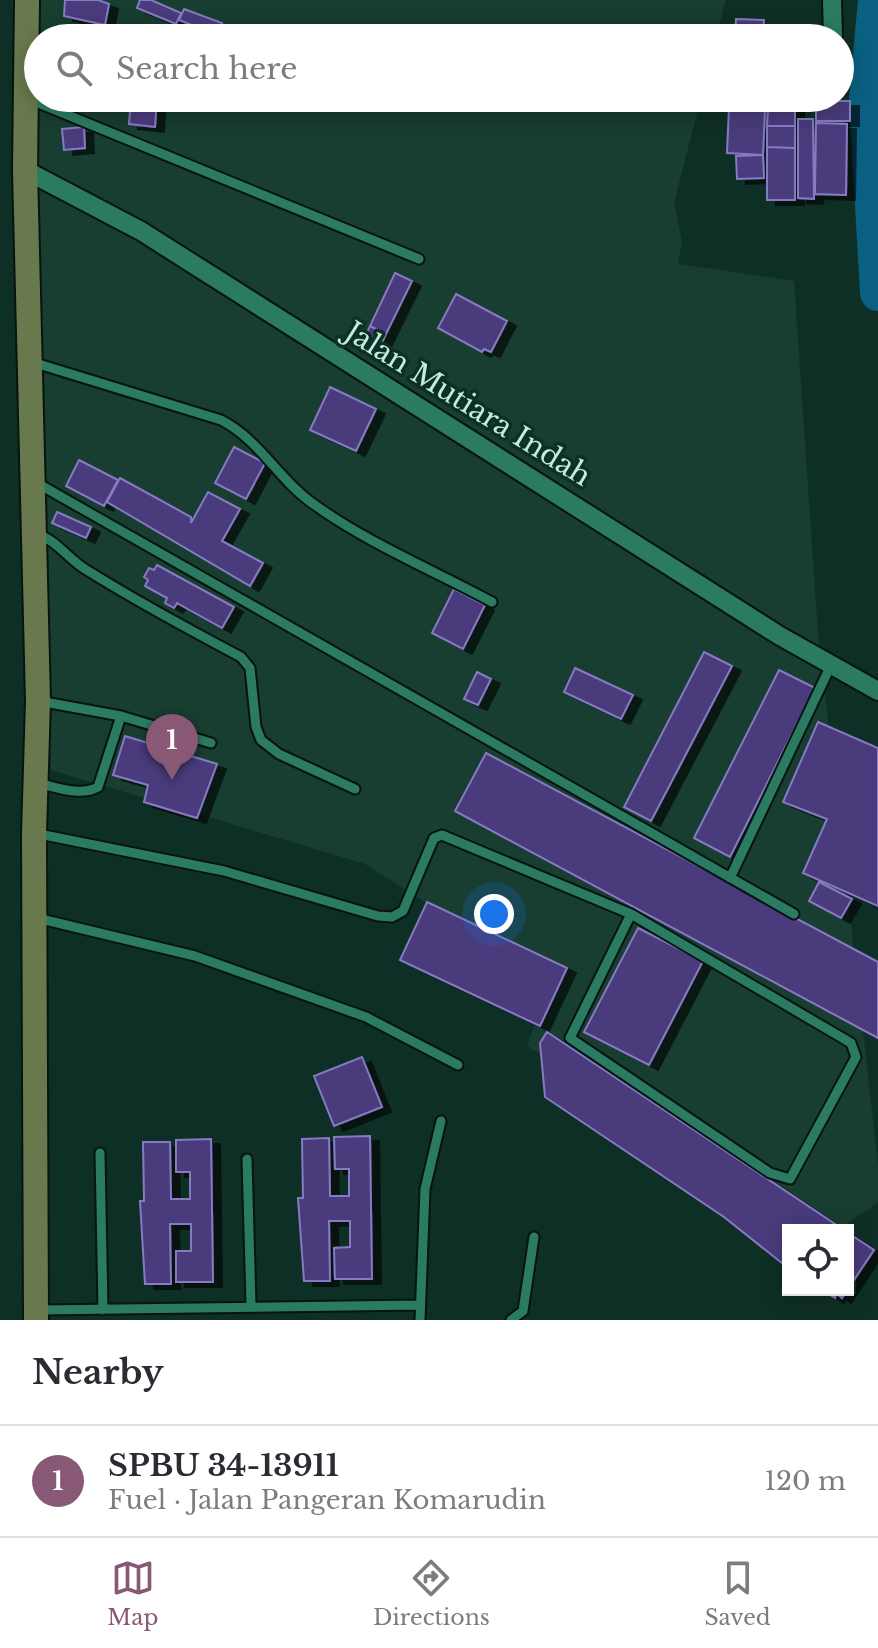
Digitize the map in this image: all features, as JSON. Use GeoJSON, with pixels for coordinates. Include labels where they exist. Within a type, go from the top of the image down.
{"type":"FeatureCollection","features":[{"type":"Feature","properties":{"kind":"street"},"geometry":{"type":"LineString","coordinates":[[27,0],[27,24]]}},
{"type":"Feature","properties":{"kind":"street"},"geometry":{"type":"LineString","coordinates":[[832,0],[833,24]]}},
{"type":"Feature","properties":{"kind":"street"},"geometry":{"type":"LineString","coordinates":[[25,112],[38,701],[34,833],[36,1315]]}},
{"type":"Feature","properties":{"kind":"street","name":"Jalan Mutiara Indah"},"geometry":{"type":"LineString","coordinates":[[25,170],[141,231],[780,636],[878,691]]}},
{"type":"Feature","properties":{"kind":"lane"},"geometry":{"type":"LineString","coordinates":[[61,112],[419,259]]}},
{"type":"Feature","properties":{"kind":"lane"},"geometry":{"type":"LineString","coordinates":[[32,362],[221,420],[240,430],[263,451],[310,502],[492,602]]}},
{"type":"Feature","properties":{"kind":"lane"},"geometry":{"type":"LineString","coordinates":[[34,481],[794,914]]}},
{"type":"Feature","properties":{"kind":"lane"},"geometry":{"type":"LineString","coordinates":[[35,534],[48,538],[72,561],[141,604],[241,657],[250,668],[261,740],[279,754],[355,789]]}},
{"type":"Feature","properties":{"kind":"lane"},"geometry":{"type":"LineString","coordinates":[[730,878],[831,665]]}},
{"type":"Feature","properties":{"kind":"lane"},"geometry":{"type":"LineString","coordinates":[[38,701],[121,716],[211,743]]}},
{"type":"Feature","properties":{"kind":"lane"},"geometry":{"type":"LineString","coordinates":[[36,782],[71,790],[90,791],[98,787],[121,716]]}},
{"type":"Feature","properties":{"kind":"lane"},"geometry":{"type":"LineString","coordinates":[[34,833],[224,871],[378,916],[392,917],[403,911],[434,838],[442,835],[631,914],[851,1043],[856,1057],[790,1179],[770,1173],[570,1038],[631,914]]}},
{"type":"Feature","properties":{"kind":"lane"},"geometry":{"type":"LineString","coordinates":[[34,917],[209,961],[366,1017],[458,1065]]}},
{"type":"Feature","properties":{"kind":"lane"},"geometry":{"type":"LineString","coordinates":[[420,1320],[425,1189],[441,1121]]}},
{"type":"Feature","properties":{"kind":"lane"},"geometry":{"type":"LineString","coordinates":[[100,1153],[103,1310]]}},
{"type":"Feature","properties":{"kind":"lane"},"geometry":{"type":"LineString","coordinates":[[247,1159],[251,1305]]}},
{"type":"Feature","properties":{"kind":"lane"},"geometry":{"type":"LineString","coordinates":[[511,1320],[523,1311],[534,1237]]}},
{"type":"Feature","properties":{"kind":"lane"},"geometry":{"type":"LineString","coordinates":[[36,1315],[251,1305],[419,1305]]}},
{"type":"Feature","properties":{"kind":"shaded area"},"geometry":{"type":"Polygon","coordinates":[[[12,0],[726,0],[720,24],[24,24],[24,112],[697,112],[674,203],[682,242],[678,264],[794,281],[818,633],[878,1164],[878,1202],[847,1224],[808,1224],[527,1046],[550,981],[365,864],[51,770],[12,0]]]}},
{"type":"Feature","properties":{"kind":"building"},"geometry":{"type":"Polygon","coordinates":[[[65,0],[98,0],[109,4],[105,24],[64,16],[65,0]]]}},
{"type":"Feature","properties":{"kind":"building"},"geometry":{"type":"Polygon","coordinates":[[[140,0],[151,0],[181,13],[176,24],[137,8],[140,0]]]}},
{"type":"Feature","properties":{"kind":"building"},"geometry":{"type":"Polygon","coordinates":[[[184,9],[222,23],[189,24],[179,20],[184,9]]]}},
{"type":"Feature","properties":{"kind":"building"},"geometry":{"type":"Polygon","coordinates":[[[736,19],[764,20],[764,24],[736,24],[736,19]]]}},
{"type":"Feature","properties":{"kind":"building"},"geometry":{"type":"Polygon","coordinates":[[[130,112],[156,112],[155,127],[129,124],[130,112]]]}},
{"type":"Feature","properties":{"kind":"building"},"geometry":{"type":"Polygon","coordinates":[[[729,112],[765,112],[763,155],[727,153],[729,112]]]}},
{"type":"Feature","properties":{"kind":"building"},"geometry":{"type":"Polygon","coordinates":[[[768,112],[795,112],[795,126],[767,126],[768,112]]]}},
{"type":"Feature","properties":{"kind":"building"},"geometry":{"type":"Polygon","coordinates":[[[816,112],[850,112],[850,121],[816,121],[816,112]]]}},
{"type":"Feature","properties":{"kind":"building"},"geometry":{"type":"Polygon","coordinates":[[[798,119],[813,119],[814,199],[798,198],[798,119]]]}},
{"type":"Feature","properties":{"kind":"building"},"geometry":{"type":"Polygon","coordinates":[[[816,123],[847,124],[846,195],[815,194],[816,123]]]}},
{"type":"Feature","properties":{"kind":"building"},"geometry":{"type":"Polygon","coordinates":[[[767,126],[795,126],[795,148],[767,147],[767,126]]]}},
{"type":"Feature","properties":{"kind":"building"},"geometry":{"type":"Polygon","coordinates":[[[84,127],[85,148],[64,150],[62,129],[84,127]]]}},
{"type":"Feature","properties":{"kind":"building"},"geometry":{"type":"Polygon","coordinates":[[[767,147],[795,148],[795,200],[767,200],[767,147]]]}},
{"type":"Feature","properties":{"kind":"building"},"geometry":{"type":"Polygon","coordinates":[[[763,155],[764,178],[737,179],[736,156],[763,155]]]}},
{"type":"Feature","properties":{"kind":"building"},"geometry":{"type":"Polygon","coordinates":[[[395,273],[412,281],[386,334],[370,326],[395,273]]]}},
{"type":"Feature","properties":{"kind":"building"},"geometry":{"type":"Polygon","coordinates":[[[456,294],[507,321],[491,352],[484,349],[482,352],[438,328],[456,294]]]}},
{"type":"Feature","properties":{"kind":"building"},"geometry":{"type":"Polygon","coordinates":[[[370,326],[386,334],[379,349],[363,341],[370,326]]]}},
{"type":"Feature","properties":{"kind":"building"},"geometry":{"type":"Polygon","coordinates":[[[330,387],[376,409],[356,451],[310,430],[330,387]]]}},
{"type":"Feature","properties":{"kind":"building"},"geometry":{"type":"Polygon","coordinates":[[[234,447],[265,463],[246,499],[215,483],[234,447]]]}},
{"type":"Feature","properties":{"kind":"building"},"geometry":{"type":"Polygon","coordinates":[[[79,460],[118,480],[104,506],[66,486],[79,460]]]}},
{"type":"Feature","properties":{"kind":"building"},"geometry":{"type":"Polygon","coordinates":[[[120,478],[191,517],[191,523],[208,492],[240,509],[222,541],[263,563],[250,586],[107,502],[120,478]]]}},
{"type":"Feature","properties":{"kind":"building"},"geometry":{"type":"Polygon","coordinates":[[[57,512],[91,527],[86,538],[52,523],[57,512]]]}},
{"type":"Feature","properties":{"kind":"building"},"geometry":{"type":"Polygon","coordinates":[[[157,565],[234,607],[222,628],[177,603],[174,608],[165,603],[167,598],[145,586],[148,580],[144,577],[149,568],[154,570],[157,565]]]}},
{"type":"Feature","properties":{"kind":"building"},"geometry":{"type":"Polygon","coordinates":[[[454,589],[485,605],[463,649],[432,633],[454,589]]]}},
{"type":"Feature","properties":{"kind":"building"},"geometry":{"type":"Polygon","coordinates":[[[704,652],[732,666],[651,821],[624,807],[704,652]]]}},
{"type":"Feature","properties":{"kind":"building"},"geometry":{"type":"Polygon","coordinates":[[[575,668],[633,695],[621,719],[564,692],[575,668]]]}},
{"type":"Feature","properties":{"kind":"building"},"geometry":{"type":"Polygon","coordinates":[[[779,670],[815,688],[730,857],[694,838],[779,670]]]}},
{"type":"Feature","properties":{"kind":"building"},"geometry":{"type":"Polygon","coordinates":[[[477,672],[491,679],[478,705],[464,699],[477,672]]]}},
{"type":"Feature","properties":{"kind":"building"},"geometry":{"type":"Polygon","coordinates":[[[818,722],[878,748],[878,906],[803,873],[827,819],[783,802],[818,722]]]}},
{"type":"Feature","properties":{"kind":"building"},"geometry":{"type":"Polygon","coordinates":[[[125,736],[217,764],[197,818],[144,802],[148,785],[113,775],[125,736]]]}},
{"type":"Feature","properties":{"kind":"building"},"geometry":{"type":"Polygon","coordinates":[[[486,753],[878,962],[878,1038],[455,811],[486,753]]]}},
{"type":"Feature","properties":{"kind":"building"},"geometry":{"type":"Polygon","coordinates":[[[819,882],[852,899],[841,918],[809,901],[819,882]]]}},
{"type":"Feature","properties":{"kind":"building"},"geometry":{"type":"Polygon","coordinates":[[[427,902],[567,968],[540,1026],[400,960],[427,902]]]}},
{"type":"Feature","properties":{"kind":"building"},"geometry":{"type":"Polygon","coordinates":[[[638,928],[703,961],[649,1065],[584,1032],[638,928]]]}},
{"type":"Feature","properties":{"kind":"building"},"geometry":{"type":"Polygon","coordinates":[[[547,1032],[835,1224],[782,1224],[782,1263],[724,1217],[545,1097],[540,1043],[547,1032]]]}},
{"type":"Feature","properties":{"kind":"building"},"geometry":{"type":"Polygon","coordinates":[[[362,1057],[382,1107],[334,1126],[314,1076],[362,1057]]]}},
{"type":"Feature","properties":{"kind":"building"},"geometry":{"type":"Polygon","coordinates":[[[370,1136],[372,1279],[335,1279],[334,1248],[350,1247],[350,1221],[329,1221],[330,1281],[304,1281],[298,1198],[303,1198],[302,1139],[329,1138],[330,1196],[349,1196],[349,1169],[335,1169],[334,1137],[370,1136]]]}},
{"type":"Feature","properties":{"kind":"building"},"geometry":{"type":"Polygon","coordinates":[[[211,1139],[213,1282],[176,1282],[176,1251],[191,1251],[191,1224],[170,1224],[171,1284],[145,1284],[140,1201],[144,1201],[143,1142],[170,1142],[171,1199],[190,1199],[190,1172],[176,1172],[176,1140],[211,1139]]]}},
{"type":"Feature","properties":{"kind":"building"},"geometry":{"type":"Polygon","coordinates":[[[854,1237],[874,1250],[854,1280],[854,1237]]]}},
{"type":"Feature","properties":{"kind":"waterway"},"geometry":{"type":"LineString","coordinates":[[876,0],[867,99],[878,293]]}},
{"type":"Feature","properties":{"kind":"place","name":"SPBU 34-13911"},"geometry":{"type":"Point","coordinates":[172,780]}}]}
